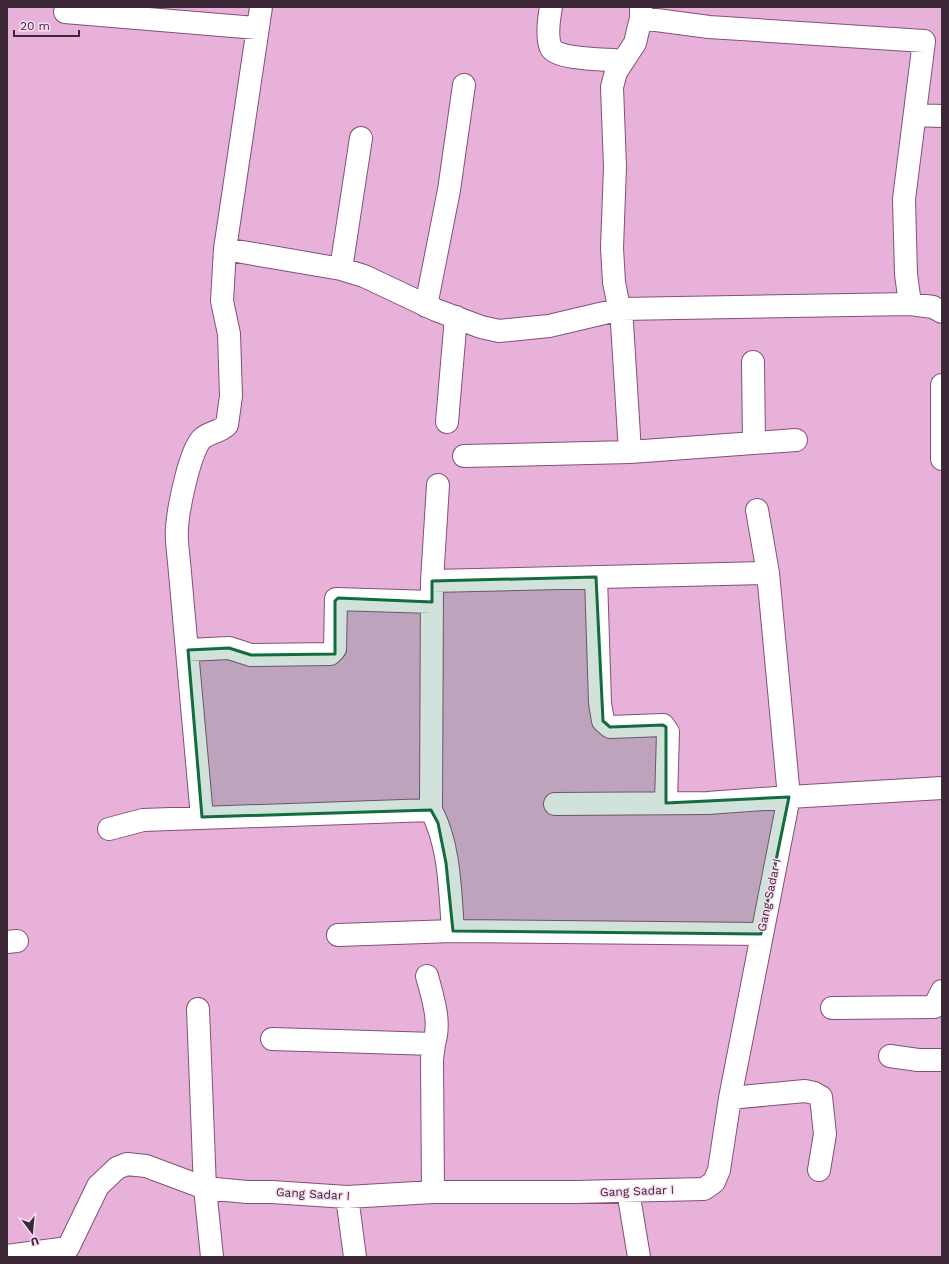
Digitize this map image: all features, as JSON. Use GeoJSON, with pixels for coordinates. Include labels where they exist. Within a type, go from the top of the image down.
{"type":"FeatureCollection","features":[{"type":"Feature","properties":{"kind":"street"},"geometry":{"type":"LineString","coordinates":[[551,7],[549,21],[550,42],[551,48],[554,52],[575,57],[623,61]]}},
{"type":"Feature","properties":{"kind":"street"},"geometry":{"type":"LineString","coordinates":[[65,12],[259,17],[225,249],[222,301],[229,334],[231,396],[227,425],[220,432],[203,437],[196,447],[186,479],[177,528],[202,817]]}},
{"type":"Feature","properties":{"kind":"street"},"geometry":{"type":"LineString","coordinates":[[630,452],[621,309],[614,282],[612,248],[615,167],[612,87],[616,72],[635,43],[641,12],[716,28],[933,41],[915,115],[904,199],[904,238],[910,304]]}},
{"type":"Feature","properties":{"kind":"street"},"geometry":{"type":"LineString","coordinates":[[426,306],[449,190],[464,85]]}},
{"type":"Feature","properties":{"kind":"street"},"geometry":{"type":"LineString","coordinates":[[915,115],[942,116]]}},
{"type":"Feature","properties":{"kind":"street"},"geometry":{"type":"LineString","coordinates":[[341,269],[361,138]]}},
{"type":"Feature","properties":{"kind":"street"},"geometry":{"type":"LineString","coordinates":[[225,249],[341,269],[364,276],[426,306],[481,327],[499,331],[549,326],[621,309],[910,304],[933,307],[942,312]]}},
{"type":"Feature","properties":{"kind":"street"},"geometry":{"type":"LineString","coordinates":[[447,422],[456,317]]}},
{"type":"Feature","properties":{"kind":"street"},"geometry":{"type":"LineString","coordinates":[[753,362],[754,443]]}},
{"type":"Feature","properties":{"kind":"street"},"geometry":{"type":"LineString","coordinates":[[942,385],[942,446]]}},
{"type":"Feature","properties":{"kind":"street"},"geometry":{"type":"LineString","coordinates":[[464,456],[630,452],[796,440]]}},
{"type":"Feature","properties":{"kind":"street"},"geometry":{"type":"LineString","coordinates":[[438,485],[432,580],[431,810],[438,823],[446,863],[453,931]]}},
{"type":"Feature","properties":{"kind":"street","name":"Gang Sadar I"},"geometry":{"type":"LineString","coordinates":[[7,1256],[68,1248],[98,1186],[117,1168],[127,1164],[146,1166],[205,1188],[247,1192],[272,1192],[347,1197],[433,1192],[704,1189],[714,1182],[719,1170],[730,1098],[761,934],[789,798],[768,573],[757,510]]}},
{"type":"Feature","properties":{"kind":"street"},"geometry":{"type":"LineString","coordinates":[[432,580],[768,573]]}},
{"type":"Feature","properties":{"kind":"street"},"geometry":{"type":"LineString","coordinates":[[596,577],[600,703],[603,721],[610,727],[663,724],[666,727],[668,732],[666,803]]}},
{"type":"Feature","properties":{"kind":"street"},"geometry":{"type":"LineString","coordinates":[[188,650],[229,648],[251,655],[330,654],[335,649],[336,599],[432,602]]}},
{"type":"Feature","properties":{"kind":"street"},"geometry":{"type":"LineString","coordinates":[[555,804],[666,803],[789,798],[942,788]]}},
{"type":"Feature","properties":{"kind":"street"},"geometry":{"type":"LineString","coordinates":[[109,829],[143,820],[431,810]]}},
{"type":"Feature","properties":{"kind":"street"},"geometry":{"type":"LineString","coordinates":[[338,935],[453,931],[761,934]]}},
{"type":"Feature","properties":{"kind":"street"},"geometry":{"type":"LineString","coordinates":[[427,976],[436,1010],[438,1032],[434,1044],[432,1059],[433,1192]]}},
{"type":"Feature","properties":{"kind":"street"},"geometry":{"type":"LineString","coordinates":[[832,1008],[934,1007],[942,991]]}},
{"type":"Feature","properties":{"kind":"street"},"geometry":{"type":"LineString","coordinates":[[198,1009],[205,1188],[212,1257]]}},
{"type":"Feature","properties":{"kind":"street"},"geometry":{"type":"LineString","coordinates":[[272,1039],[434,1044]]}},
{"type":"Feature","properties":{"kind":"street"},"geometry":{"type":"LineString","coordinates":[[890,1056],[918,1060],[942,1060]]}},
{"type":"Feature","properties":{"kind":"street"},"geometry":{"type":"LineString","coordinates":[[730,1098],[805,1091],[814,1093],[821,1097],[825,1134],[819,1170]]}},
{"type":"Feature","properties":{"kind":"street"},"geometry":{"type":"LineString","coordinates":[[628,1191],[638,1257]]}},
{"type":"Feature","properties":{"kind":"street"},"geometry":{"type":"LineString","coordinates":[[347,1197],[355,1257]]}},
{"type":"Feature","properties":{"kind":"highlighted area"},"geometry":{"type":"Polygon","coordinates":[[[596,577],[603,721],[610,727],[663,725],[666,727],[666,803],[789,797],[761,934],[453,931],[446,863],[438,823],[431,810],[202,817],[188,650],[229,648],[251,655],[335,654],[335,601],[338,598],[432,602],[432,581],[596,577]]]}}]}
